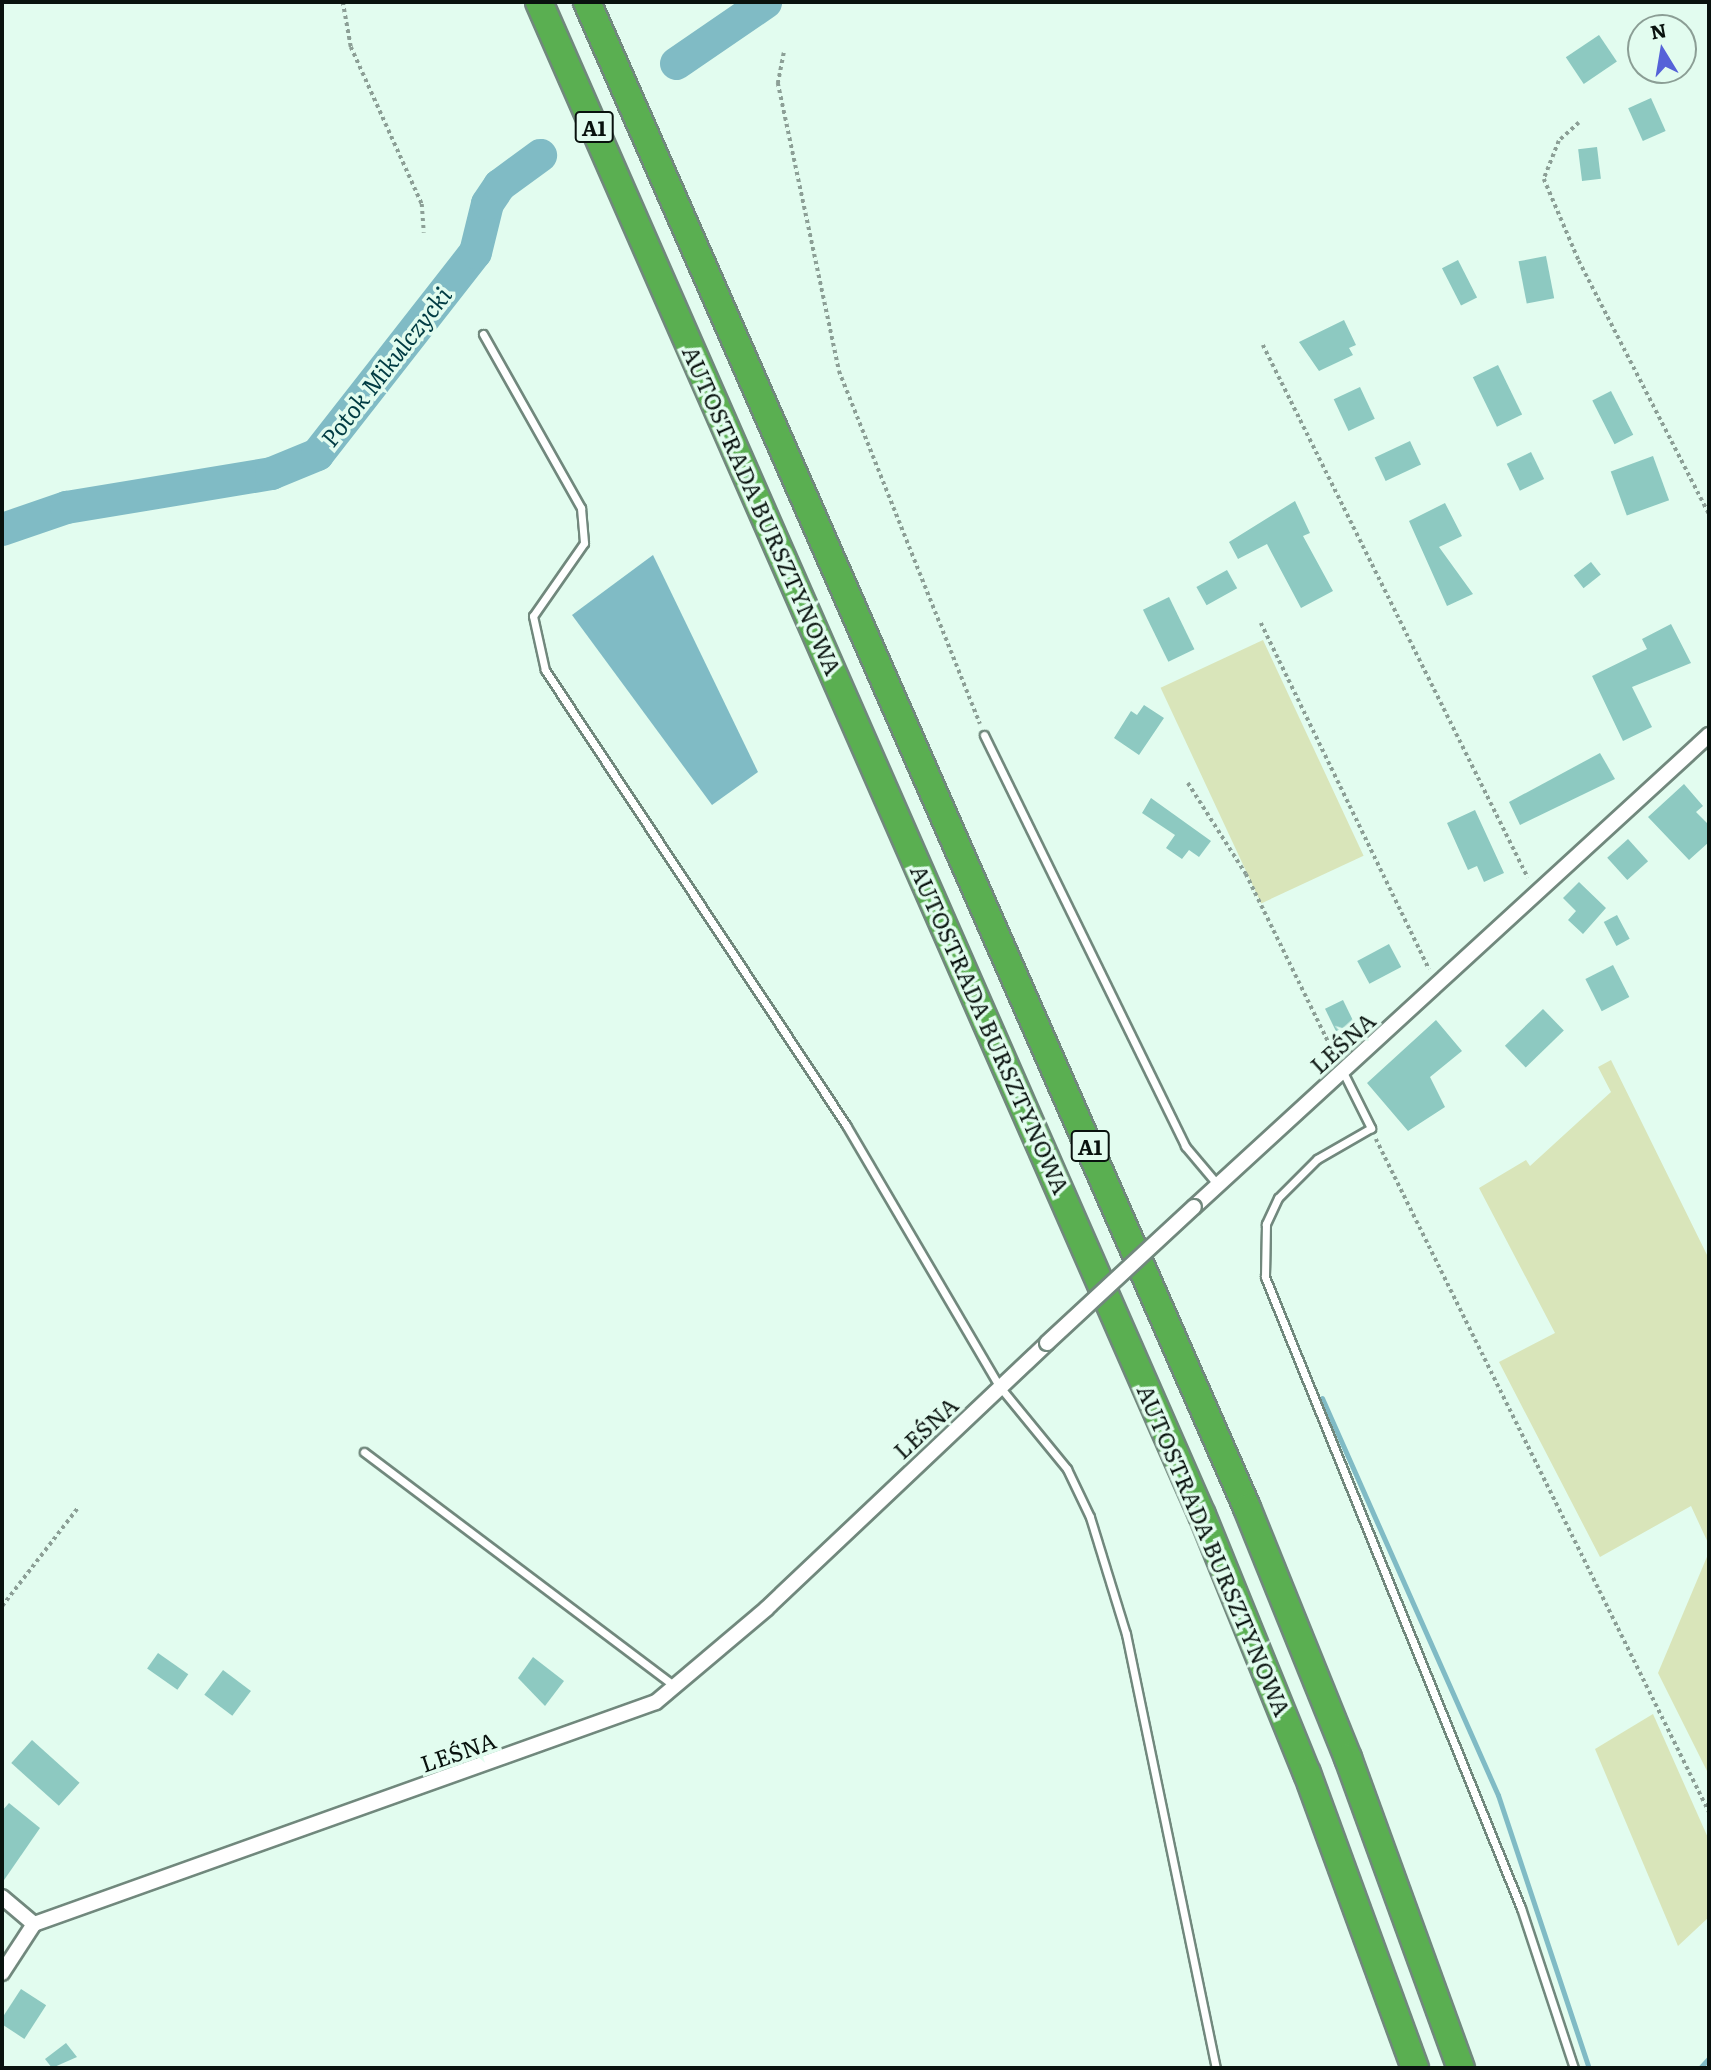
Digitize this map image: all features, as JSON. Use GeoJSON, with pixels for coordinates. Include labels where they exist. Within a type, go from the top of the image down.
{"type":"FeatureCollection","features":[{"type":"Feature","properties":{"kind":"highway","name":"AUTOSTRADA BURSZTYNOWA"},"geometry":{"type":"LineString","coordinates":[[539,2],[1196,1503],[1307,1773],[1415,2068]]}},
{"type":"Feature","properties":{"kind":"highway","name":"AUTOSTRADA BURSZTYNOWA"},"geometry":{"type":"LineString","coordinates":[[587,2],[1242,1496],[1362,1795],[1461,2068]]}},
{"type":"Feature","properties":{"kind":"street","name":"LEŚNA"},"geometry":{"type":"LineString","coordinates":[[34,1924],[584,1731],[677,1688],[1194,1207],[1537,896],[1709,735]]}},
{"type":"Feature","properties":{"kind":"street"},"geometry":{"type":"LineString","coordinates":[[2,1898],[34,1924],[2,1973]]}},
{"type":"Feature","properties":{"kind":"lane"},"geometry":{"type":"LineString","coordinates":[[483,334],[581,508],[584,543],[533,616],[533,640],[545,670],[884,1183],[1000,1387],[1067,1469],[1107,1558],[1191,1921],[1216,2068]]}},
{"type":"Feature","properties":{"kind":"lane"},"geometry":{"type":"LineString","coordinates":[[984,735],[1185,1146],[1219,1185]]}},
{"type":"Feature","properties":{"kind":"lane"},"geometry":{"type":"LineString","coordinates":[[1343,1072],[1371,1128],[1317,1159],[1278,1198],[1266,1224],[1265,1277],[1521,1908],[1574,2068]]}},
{"type":"Feature","properties":{"kind":"lane"},"geometry":{"type":"LineString","coordinates":[[363,1452],[677,1688]]}},
{"type":"Feature","properties":{"kind":"path"},"geometry":{"type":"LineString","coordinates":[[343,2],[351,47],[422,204],[424,233]]}},
{"type":"Feature","properties":{"kind":"path"},"geometry":{"type":"LineString","coordinates":[[784,53],[778,83],[839,371],[984,735]]}},
{"type":"Feature","properties":{"kind":"path"},"geometry":{"type":"LineString","coordinates":[[1579,122],[1559,141],[1544,179],[1579,261],[1709,514]]}},
{"type":"Feature","properties":{"kind":"path"},"geometry":{"type":"LineString","coordinates":[[1263,345],[1537,896]]}},
{"type":"Feature","properties":{"kind":"path"},"geometry":{"type":"LineString","coordinates":[[1261,623],[1437,987]]}},
{"type":"Feature","properties":{"kind":"path"},"geometry":{"type":"LineString","coordinates":[[1188,783],[1245,874],[1343,1072]]}},
{"type":"Feature","properties":{"kind":"path"},"geometry":{"type":"LineString","coordinates":[[1371,1128],[1709,1812]]}},
{"type":"Feature","properties":{"kind":"path"},"geometry":{"type":"LineString","coordinates":[[2,1606],[77,1509]]}},
{"type":"Feature","properties":{"kind":"green space"},"geometry":{"type":"Polygon","coordinates":[[[1263,640],[1364,856],[1261,903],[1161,688],[1263,640]]]}},
{"type":"Feature","properties":{"kind":"green space"},"geometry":{"type":"Polygon","coordinates":[[[1611,1060],[1709,1259],[1709,1545],[1691,1506],[1600,1557],[1499,1362],[1555,1333],[1479,1188],[1526,1160],[1530,1166],[1611,1092],[1598,1067],[1611,1060]]]}},
{"type":"Feature","properties":{"kind":"green space"},"geometry":{"type":"Polygon","coordinates":[[[1709,1552],[1709,1775],[1658,1673],[1709,1552]]]}},
{"type":"Feature","properties":{"kind":"green space"},"geometry":{"type":"Polygon","coordinates":[[[1653,1714],[1709,1840],[1709,1917],[1678,1946],[1595,1749],[1653,1714]]]}},
{"type":"Feature","properties":{"kind":"water"},"geometry":{"type":"Polygon","coordinates":[[[653,555],[758,772],[712,805],[572,615],[653,555]]]}},
{"type":"Feature","properties":{"kind":"building"},"geometry":{"type":"Polygon","coordinates":[[[1599,35],[1617,62],[1584,84],[1566,57],[1599,35]]]}},
{"type":"Feature","properties":{"kind":"building"},"geometry":{"type":"Polygon","coordinates":[[[1651,98],[1666,131],[1643,141],[1628,108],[1651,98]]]}},
{"type":"Feature","properties":{"kind":"building"},"geometry":{"type":"Polygon","coordinates":[[[1597,147],[1601,179],[1582,181],[1578,149],[1597,147]]]}},
{"type":"Feature","properties":{"kind":"building"},"geometry":{"type":"Polygon","coordinates":[[[1546,256],[1554,298],[1527,304],[1519,261],[1546,256]]]}},
{"type":"Feature","properties":{"kind":"building"},"geometry":{"type":"Polygon","coordinates":[[[1458,260],[1477,297],[1461,306],[1442,268],[1458,260]]]}},
{"type":"Feature","properties":{"kind":"building"},"geometry":{"type":"Polygon","coordinates":[[[1344,320],[1356,345],[1349,348],[1353,355],[1319,371],[1299,342],[1344,320]]]}},
{"type":"Feature","properties":{"kind":"building"},"geometry":{"type":"Polygon","coordinates":[[[1498,365],[1522,414],[1497,427],[1473,377],[1498,365]]]}},
{"type":"Feature","properties":{"kind":"building"},"geometry":{"type":"Polygon","coordinates":[[[1360,387],[1375,419],[1349,431],[1334,399],[1360,387]]]}},
{"type":"Feature","properties":{"kind":"building"},"geometry":{"type":"Polygon","coordinates":[[[1611,391],[1633,435],[1615,444],[1592,401],[1611,391]]]}},
{"type":"Feature","properties":{"kind":"building"},"geometry":{"type":"Polygon","coordinates":[[[1410,441],[1421,465],[1386,481],[1375,457],[1410,441]]]}},
{"type":"Feature","properties":{"kind":"building"},"geometry":{"type":"Polygon","coordinates":[[[1531,452],[1544,479],[1520,491],[1507,464],[1531,452]]]}},
{"type":"Feature","properties":{"kind":"building"},"geometry":{"type":"Polygon","coordinates":[[[1653,456],[1669,500],[1627,516],[1611,471],[1653,456]]]}},
{"type":"Feature","properties":{"kind":"building"},"geometry":{"type":"Polygon","coordinates":[[[1295,501],[1310,533],[1303,536],[1333,591],[1301,608],[1267,544],[1238,559],[1229,542],[1295,501]]]}},
{"type":"Feature","properties":{"kind":"building"},"geometry":{"type":"Polygon","coordinates":[[[1445,503],[1462,536],[1439,547],[1473,594],[1447,606],[1409,521],[1445,503]]]}},
{"type":"Feature","properties":{"kind":"building"},"geometry":{"type":"Polygon","coordinates":[[[1591,562],[1601,575],[1584,588],[1574,576],[1591,562]]]}},
{"type":"Feature","properties":{"kind":"building"},"geometry":{"type":"Polygon","coordinates":[[[1227,570],[1237,588],[1207,605],[1196,587],[1227,570]]]}},
{"type":"Feature","properties":{"kind":"building"},"geometry":{"type":"Polygon","coordinates":[[[1169,597],[1194,649],[1168,662],[1143,610],[1169,597]]]}},
{"type":"Feature","properties":{"kind":"building"},"geometry":{"type":"Polygon","coordinates":[[[1671,624],[1691,663],[1632,687],[1652,727],[1623,741],[1592,676],[1647,649],[1642,639],[1671,624]]]}},
{"type":"Feature","properties":{"kind":"building"},"geometry":{"type":"Polygon","coordinates":[[[1144,705],[1164,718],[1139,755],[1114,738],[1131,711],[1137,715],[1144,705]]]}},
{"type":"Feature","properties":{"kind":"building"},"geometry":{"type":"Polygon","coordinates":[[[1600,753],[1615,779],[1520,825],[1509,802],[1600,753]]]}},
{"type":"Feature","properties":{"kind":"building"},"geometry":{"type":"Polygon","coordinates":[[[1684,784],[1703,806],[1696,812],[1709,825],[1709,842],[1689,860],[1648,817],[1684,784]]]}},
{"type":"Feature","properties":{"kind":"building"},"geometry":{"type":"Polygon","coordinates":[[[1151,798],[1211,841],[1199,857],[1189,850],[1182,859],[1166,848],[1175,835],[1142,813],[1151,798]]]}},
{"type":"Feature","properties":{"kind":"building"},"geometry":{"type":"Polygon","coordinates":[[[1475,810],[1504,873],[1484,882],[1477,866],[1468,870],[1447,823],[1475,810]]]}},
{"type":"Feature","properties":{"kind":"building"},"geometry":{"type":"Polygon","coordinates":[[[1628,839],[1648,861],[1627,880],[1607,858],[1628,839]]]}},
{"type":"Feature","properties":{"kind":"building"},"geometry":{"type":"Polygon","coordinates":[[[1579,882],[1606,908],[1583,934],[1568,920],[1576,911],[1563,898],[1579,882]]]}},
{"type":"Feature","properties":{"kind":"building"},"geometry":{"type":"Polygon","coordinates":[[[1617,915],[1630,939],[1616,946],[1604,922],[1617,915]]]}},
{"type":"Feature","properties":{"kind":"building"},"geometry":{"type":"Polygon","coordinates":[[[1389,944],[1401,967],[1369,984],[1357,961],[1389,944]]]}},
{"type":"Feature","properties":{"kind":"building"},"geometry":{"type":"Polygon","coordinates":[[[1613,965],[1629,997],[1602,1011],[1585,979],[1613,965]]]}},
{"type":"Feature","properties":{"kind":"building"},"geometry":{"type":"Polygon","coordinates":[[[1343,1000],[1354,1022],[1336,1031],[1325,1009],[1343,1000]]]}},
{"type":"Feature","properties":{"kind":"building"},"geometry":{"type":"Polygon","coordinates":[[[1543,1009],[1564,1031],[1526,1067],[1505,1046],[1543,1009]]]}},
{"type":"Feature","properties":{"kind":"building"},"geometry":{"type":"Polygon","coordinates":[[[1436,1020],[1462,1051],[1430,1077],[1445,1107],[1408,1131],[1367,1083],[1436,1020]]]}},
{"type":"Feature","properties":{"kind":"building"},"geometry":{"type":"Polygon","coordinates":[[[158,1653],[188,1674],[177,1690],[147,1669],[158,1653]]]}},
{"type":"Feature","properties":{"kind":"building"},"geometry":{"type":"Polygon","coordinates":[[[533,1657],[564,1681],[545,1706],[518,1678],[533,1657]]]}},
{"type":"Feature","properties":{"kind":"building"},"geometry":{"type":"Polygon","coordinates":[[[223,1670],[251,1691],[232,1716],[204,1695],[223,1670]]]}},
{"type":"Feature","properties":{"kind":"building"},"geometry":{"type":"Polygon","coordinates":[[[32,1740],[80,1783],[59,1806],[11,1763],[32,1740]]]}},
{"type":"Feature","properties":{"kind":"building"},"geometry":{"type":"Polygon","coordinates":[[[9,1803],[40,1828],[2,1883],[2,1811],[9,1803]]]}},
{"type":"Feature","properties":{"kind":"building"},"geometry":{"type":"Polygon","coordinates":[[[21,1989],[46,2005],[24,2039],[2,2024],[2,2018],[21,1989]]]}},
{"type":"Feature","properties":{"kind":"building"},"geometry":{"type":"Polygon","coordinates":[[[66,2043],[77,2057],[52,2068],[45,2059],[66,2043]]]}},
{"type":"Feature","properties":{"kind":"waterway","name":"Potok Mikulczycki"},"geometry":{"type":"LineString","coordinates":[[676,63],[765,2]]}},
{"type":"Feature","properties":{"kind":"waterway","name":"Potok Mikulczycki"},"geometry":{"type":"LineString","coordinates":[[2,529],[66,507],[271,473],[317,454],[475,252],[487,203],[499,185],[540,155]]}},
{"type":"Feature","properties":{"kind":"waterway"},"geometry":{"type":"LineString","coordinates":[[1322,1398],[1498,1795],[1589,2068]]}},
{"type":"Feature","properties":{"kind":"waterway"},"geometry":{"type":"LineString","coordinates":[[1700,2068],[1709,2058]]}}]}
